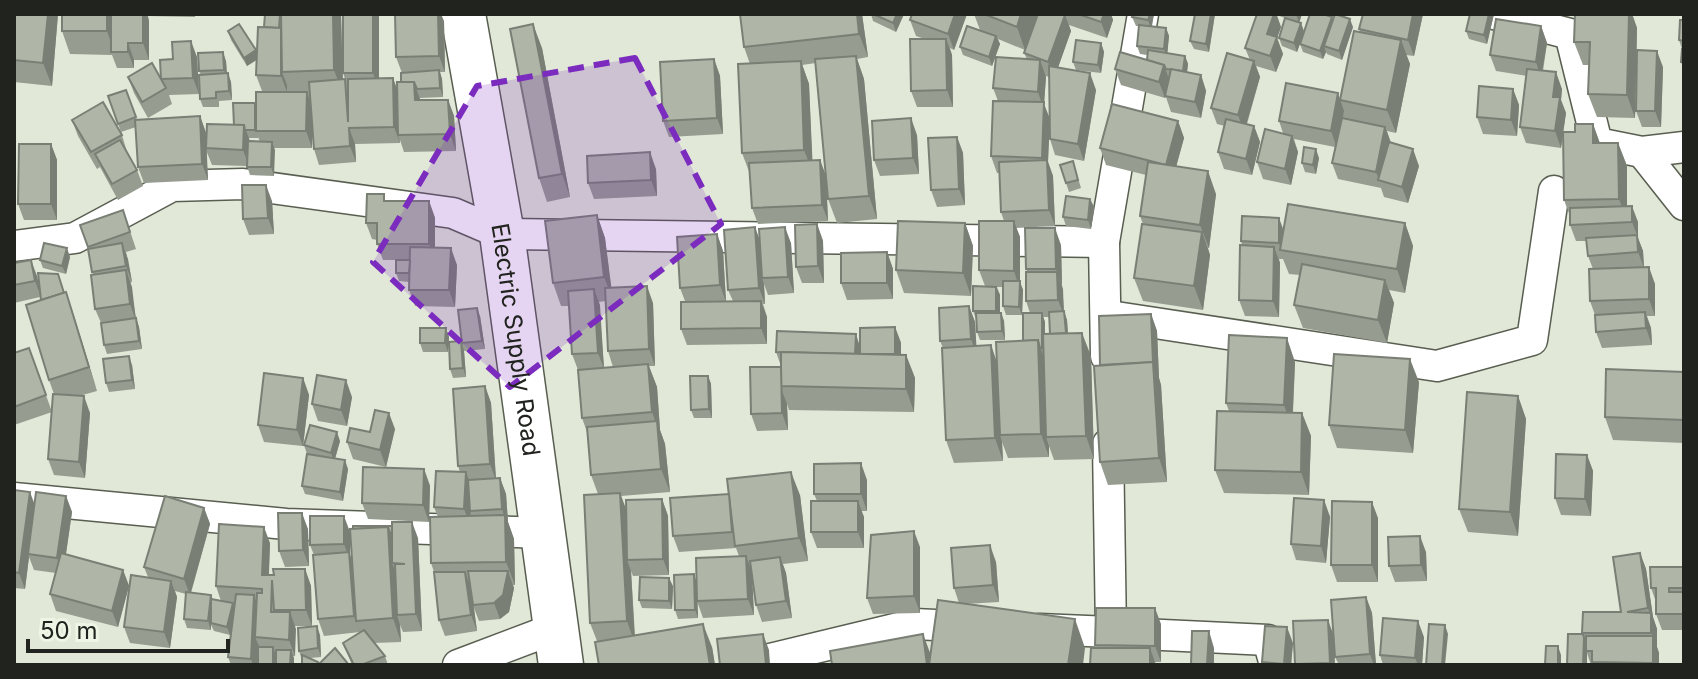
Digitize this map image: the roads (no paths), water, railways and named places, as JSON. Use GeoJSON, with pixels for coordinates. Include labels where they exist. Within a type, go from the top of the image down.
{"type":"FeatureCollection","features":[{"type":"Feature","properties":{"kind":"main road","name":"Electric Supply Road"},"geometry":{"type":"LineString","coordinates":[[463,14],[502,234],[558,647]]}},
{"type":"Feature","properties":{"kind":"street"},"geometry":{"type":"LineString","coordinates":[[1107,379],[1104,242],[1143,14]]}},
{"type":"Feature","properties":{"kind":"street"},"geometry":{"type":"LineString","coordinates":[[1494,14],[1570,34],[1597,143],[1642,152],[1684,147]]}},
{"type":"Feature","properties":{"kind":"street"},"geometry":{"type":"LineString","coordinates":[[1642,152],[1684,205]]}},
{"type":"Feature","properties":{"kind":"street"},"geometry":{"type":"LineString","coordinates":[[14,246],[75,238],[172,186],[243,184],[453,213],[502,234],[1104,242]]}},
{"type":"Feature","properties":{"kind":"street"},"geometry":{"type":"LineString","coordinates":[[1106,315],[1437,366],[1532,340],[1554,191]]}},
{"type":"Feature","properties":{"kind":"street"},"geometry":{"type":"LineString","coordinates":[[1107,410],[1111,632]]}},
{"type":"Feature","properties":{"kind":"street"},"geometry":{"type":"LineString","coordinates":[[14,498],[286,524],[544,533]]}},
{"type":"Feature","properties":{"kind":"street"},"geometry":{"type":"LineString","coordinates":[[745,665],[915,624],[1268,640],[1275,665]]}},
{"type":"Feature","properties":{"kind":"street"},"geometry":{"type":"LineString","coordinates":[[458,665],[558,647]]}}]}
